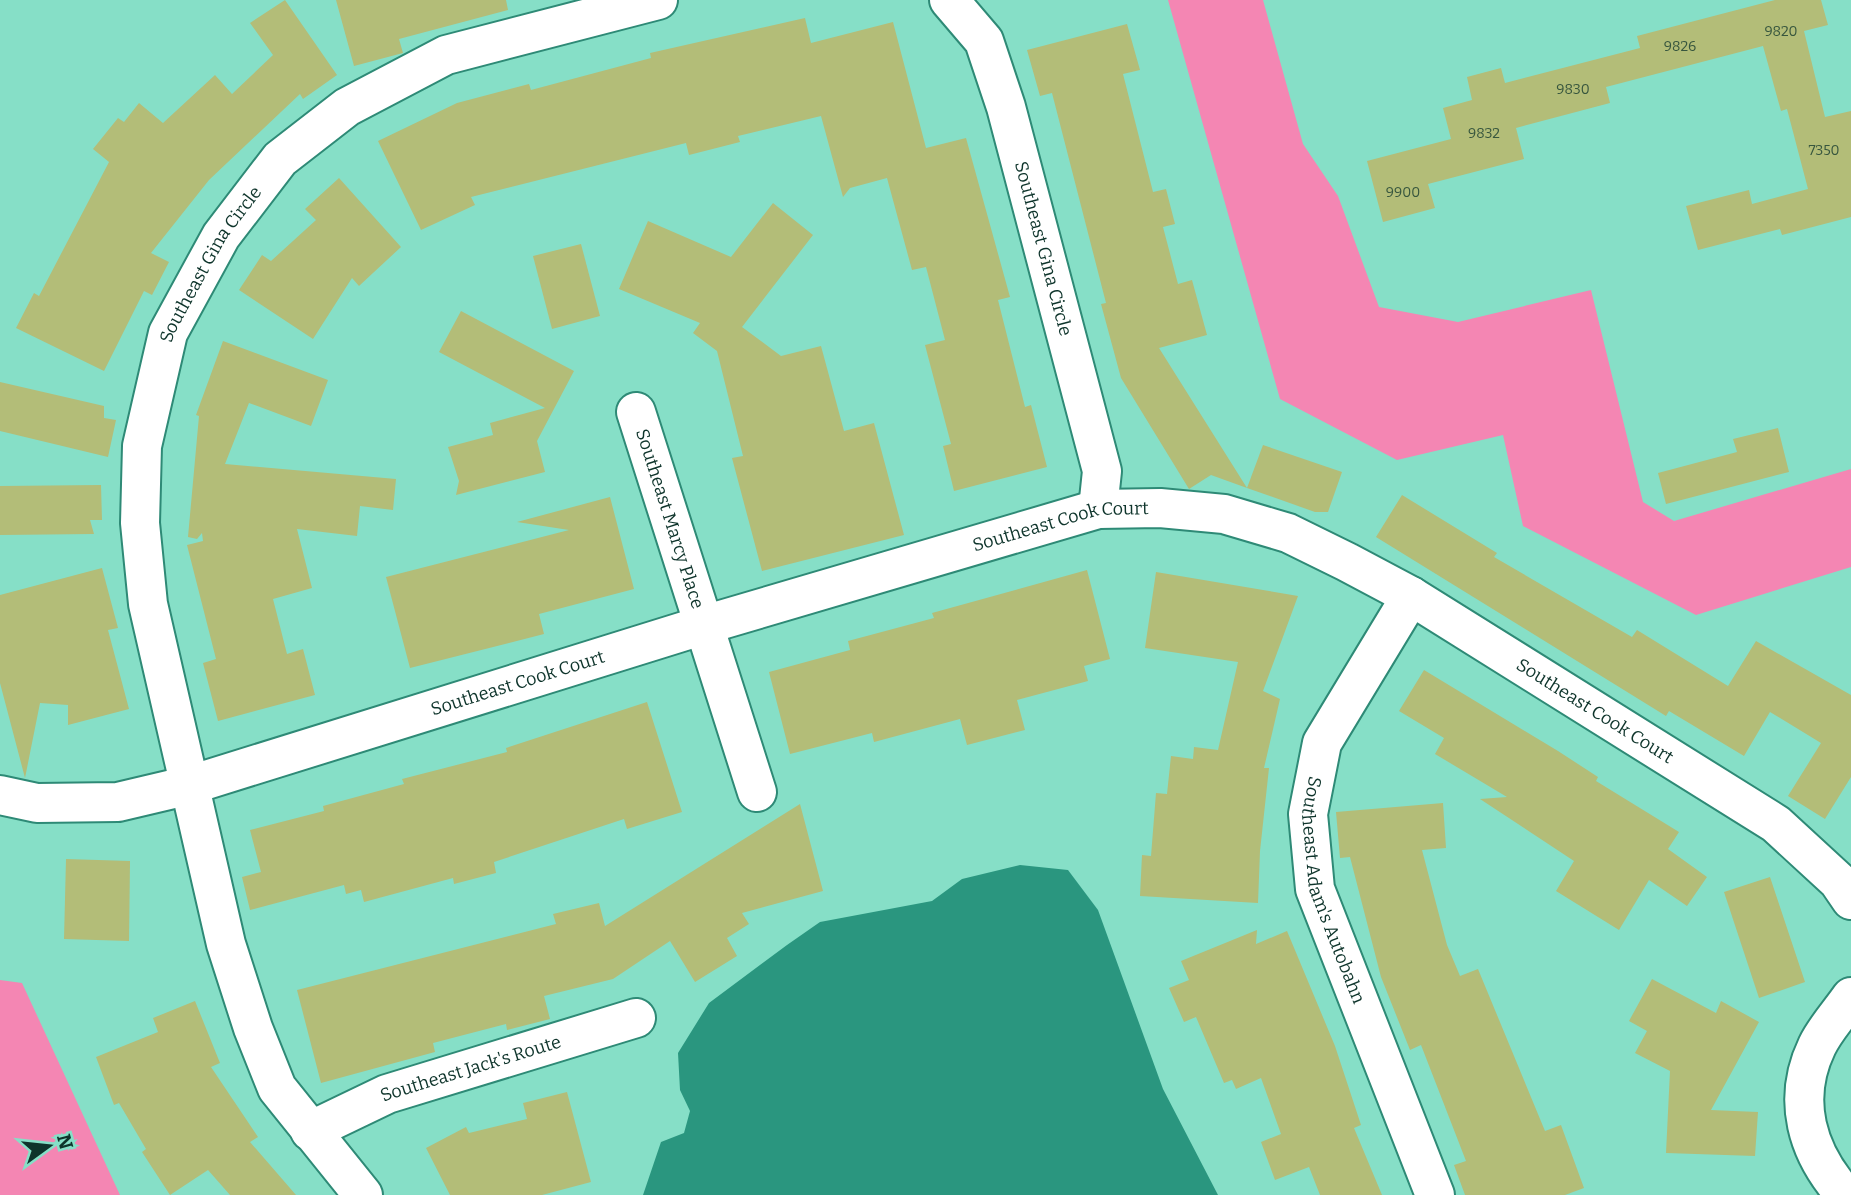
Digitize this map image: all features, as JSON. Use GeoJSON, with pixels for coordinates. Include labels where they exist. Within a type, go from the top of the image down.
{"type":"FeatureCollection","features":[{"type":"Feature","properties":{"kind":"street","name":"Southeast Gina Circle"},"geometry":{"type":"LineString","coordinates":[[190,785],[148,604],[140,523],[142,446],[168,334],[221,236],[280,159],[347,107],[446,55],[657,0]]}},
{"type":"Feature","properties":{"kind":"street","name":"Southeast Gina Circle"},"geometry":{"type":"LineString","coordinates":[[949,0],[984,41],[1006,107],[1102,471],[1098,509]]}},
{"type":"Feature","properties":{"kind":"street","name":"Southeast Marcy Place"},"geometry":{"type":"LineString","coordinates":[[636,412],[757,792]]}},
{"type":"Feature","properties":{"kind":"street","name":"Southeast Cook Court"},"geometry":{"type":"LineString","coordinates":[[0,795],[37,803],[118,802],[190,785],[704,625],[1098,509],[1160,508],[1224,514],[1288,533],[1412,596],[1776,824],[1838,881],[1851,901]]}},
{"type":"Feature","properties":{"kind":"street","name":"Southeast Adam's Autobahn"},"geometry":{"type":"LineString","coordinates":[[1412,596],[1322,743],[1308,814],[1315,889],[1435,1195]]}},
{"type":"Feature","properties":{"kind":"street"},"geometry":{"type":"LineString","coordinates":[[190,785],[226,944],[253,1028],[277,1088],[363,1195]]}},
{"type":"Feature","properties":{"kind":"street"},"geometry":{"type":"LineString","coordinates":[[1845,1195],[1825,1172],[1805,1127],[1808,1069],[1817,1044],[1851,997]]}},
{"type":"Feature","properties":{"kind":"street","name":"Southeast Jack's Route"},"geometry":{"type":"LineString","coordinates":[[310,1131],[387,1094],[636,1018]]}},
{"type":"Feature","properties":{"kind":"shaded area"},"geometry":{"type":"Polygon","coordinates":[[[1168,0],[1263,0],[1303,144],[1338,196],[1379,307],[1458,322],[1591,290],[1643,502],[1674,521],[1851,469],[1851,567],[1696,615],[1523,526],[1503,435],[1397,460],[1280,399],[1168,0]]]}},
{"type":"Feature","properties":{"kind":"shaded area"},"geometry":{"type":"Polygon","coordinates":[[[1020,865],[1068,870],[1098,910],[1163,1089],[1218,1195],[643,1195],[661,1142],[684,1133],[690,1111],[680,1090],[678,1053],[709,1003],[820,922],[932,901],[962,879],[1020,865]]]}},
{"type":"Feature","properties":{"kind":"shaded area"},"geometry":{"type":"Polygon","coordinates":[[[0,980],[22,983],[120,1195],[0,1195],[0,980]]]}},
{"type":"Feature","properties":{"kind":"building"},"geometry":{"type":"Polygon","coordinates":[[[285,0],[337,75],[303,99],[300,94],[209,180],[151,253],[169,262],[152,295],[144,291],[104,371],[16,328],[34,293],[39,296],[109,162],[93,149],[118,118],[124,122],[139,103],[163,123],[215,75],[232,94],[273,55],[250,23],[285,0]]]}},
{"type":"Feature","properties":{"kind":"building"},"geometry":{"type":"Polygon","coordinates":[[[336,0],[506,0],[508,10],[399,39],[403,53],[354,66],[336,0]]]}},
{"type":"Feature","properties":{"kind":"building"},"geometry":{"type":"Polygon","coordinates":[[[1775,0],[1821,0],[1828,25],[1804,31],[1825,117],[1851,111],[1851,217],[1782,235],[1780,229],[1698,250],[1686,206],[1749,190],[1752,204],[1808,189],[1787,109],[1781,111],[1763,46],[1606,87],[1610,103],[1516,128],[1524,159],[1428,184],[1435,208],[1383,222],[1367,161],[1451,139],[1443,108],[1472,100],[1467,77],[1501,68],[1505,83],[1640,48],[1637,36],[1775,0]]]}},
{"type":"Feature","properties":{"kind":"building"},"geometry":{"type":"Polygon","coordinates":[[[805,18],[811,43],[893,22],[926,148],[966,138],[1010,297],[998,300],[1025,407],[1031,405],[1047,467],[954,491],[943,446],[951,444],[925,345],[945,340],[926,267],[912,270],[887,178],[850,188],[843,197],[821,116],[738,136],[740,142],[689,155],[686,143],[471,197],[475,205],[421,230],[378,141],[457,103],[529,84],[531,90],[651,58],[650,53],[805,18]]]}},
{"type":"Feature","properties":{"kind":"building"},"geometry":{"type":"Polygon","coordinates":[[[1127,24],[1140,70],[1123,74],[1153,192],[1166,189],[1175,224],[1163,227],[1178,284],[1192,280],[1207,335],[1159,348],[1247,488],[1211,475],[1189,489],[1121,378],[1101,304],[1106,303],[1052,93],[1040,96],[1027,50],[1127,24]]]}},
{"type":"Feature","properties":{"kind":"building"},"geometry":{"type":"Polygon","coordinates":[[[339,178],[401,247],[359,286],[352,278],[313,339],[239,290],[262,255],[271,261],[316,220],[305,209],[339,178]]]}},
{"type":"Feature","properties":{"kind":"building"},"geometry":{"type":"Polygon","coordinates":[[[773,203],[813,235],[742,327],[781,356],[821,346],[844,431],[874,423],[904,535],[762,571],[732,458],[743,456],[717,351],[693,333],[700,323],[619,289],[648,221],[731,257],[773,203]]]}},
{"type":"Feature","properties":{"kind":"building"},"geometry":{"type":"Polygon","coordinates":[[[581,244],[600,316],[552,329],[533,256],[581,244]]]}},
{"type":"Feature","properties":{"kind":"building"},"geometry":{"type":"Polygon","coordinates":[[[461,311],[574,371],[537,441],[545,472],[456,495],[459,481],[448,447],[493,435],[490,423],[545,408],[439,352],[461,311]]]}},
{"type":"Feature","properties":{"kind":"building"},"geometry":{"type":"Polygon","coordinates":[[[223,341],[328,380],[311,426],[249,403],[225,464],[396,479],[393,510],[360,506],[357,536],[297,529],[312,588],[273,599],[287,654],[303,649],[315,695],[218,721],[203,663],[216,659],[187,545],[203,541],[202,533],[197,539],[188,537],[199,416],[196,415],[223,341]]]}},
{"type":"Feature","properties":{"kind":"building"},"geometry":{"type":"Polygon","coordinates":[[[0,382],[104,406],[104,418],[116,420],[108,457],[0,431],[0,382]]]}},
{"type":"Feature","properties":{"kind":"building"},"geometry":{"type":"Polygon","coordinates":[[[1778,428],[1789,472],[1666,504],[1658,473],[1737,452],[1733,439],[1778,428]]]}},
{"type":"Feature","properties":{"kind":"building"},"geometry":{"type":"Polygon","coordinates":[[[1263,445],[1342,472],[1328,512],[1315,512],[1247,488],[1263,445]]]}},
{"type":"Feature","properties":{"kind":"building"},"geometry":{"type":"Polygon","coordinates":[[[101,485],[102,520],[90,520],[94,534],[0,535],[0,486],[101,485]]]}},
{"type":"Feature","properties":{"kind":"building"},"geometry":{"type":"Polygon","coordinates":[[[1402,495],[1497,553],[1494,557],[1632,637],[1637,630],[1728,686],[1756,641],[1851,695],[1851,777],[1825,819],[1788,796],[1821,743],[1770,712],[1744,756],[1669,711],[1666,716],[1376,537],[1402,495]]]}},
{"type":"Feature","properties":{"kind":"building"},"geometry":{"type":"Polygon","coordinates":[[[610,497],[634,589],[539,614],[544,634],[410,668],[386,577],[569,530],[517,522],[610,497]]]}},
{"type":"Feature","properties":{"kind":"building"},"geometry":{"type":"Polygon","coordinates":[[[102,568],[118,628],[108,630],[129,709],[68,725],[68,705],[40,703],[25,778],[0,683],[0,595],[102,568]]]}},
{"type":"Feature","properties":{"kind":"building"},"geometry":{"type":"Polygon","coordinates":[[[1087,570],[1110,659],[1084,666],[1088,681],[1017,700],[1025,730],[967,745],[960,719],[874,742],[872,733],[790,754],[769,672],[850,650],[848,641],[934,618],[932,613],[1087,570]]]}},
{"type":"Feature","properties":{"kind":"building"},"geometry":{"type":"Polygon","coordinates":[[[1156,572],[1298,596],[1263,691],[1280,699],[1264,768],[1269,768],[1260,851],[1258,903],[1140,896],[1142,855],[1151,856],[1156,793],[1167,794],[1171,756],[1193,759],[1194,747],[1218,750],[1238,662],[1145,648],[1156,572]]]}},
{"type":"Feature","properties":{"kind":"building"},"geometry":{"type":"Polygon","coordinates":[[[1424,670],[1558,751],[1598,777],[1596,781],[1679,832],[1668,849],[1707,877],[1687,906],[1649,880],[1619,930],[1556,891],[1574,861],[1480,799],[1507,797],[1435,754],[1444,738],[1399,711],[1424,670]]]}},
{"type":"Feature","properties":{"kind":"building"},"geometry":{"type":"Polygon","coordinates":[[[647,702],[682,812],[627,829],[624,819],[494,862],[496,873],[454,884],[453,878],[364,902],[361,890],[346,894],[344,885],[250,910],[242,877],[261,872],[250,830],[324,811],[323,806],[404,784],[402,779],[507,752],[506,748],[647,702]]]}},
{"type":"Feature","properties":{"kind":"building"},"geometry":{"type":"Polygon","coordinates":[[[1443,803],[1446,848],[1422,850],[1447,945],[1460,976],[1478,969],[1545,1131],[1561,1125],[1584,1188],[1565,1195],[1465,1195],[1454,1165],[1466,1161],[1421,1045],[1410,1050],[1381,977],[1350,857],[1340,858],[1336,812],[1443,803]]]}},
{"type":"Feature","properties":{"kind":"building"},"geometry":{"type":"Polygon","coordinates":[[[800,804],[823,891],[742,913],[749,924],[727,938],[737,956],[695,982],[670,941],[613,979],[544,996],[550,1019],[507,1030],[506,1024],[433,1043],[435,1052],[321,1083],[297,990],[556,924],[553,914],[599,903],[605,926],[800,804]]]}},
{"type":"Feature","properties":{"kind":"building"},"geometry":{"type":"Polygon","coordinates":[[[66,859],[130,861],[129,941],[64,939],[66,859]]]}},
{"type":"Feature","properties":{"kind":"building"},"geometry":{"type":"Polygon","coordinates":[[[1770,877],[1805,982],[1759,998],[1724,892],[1770,877]]]}},
{"type":"Feature","properties":{"kind":"building"},"geometry":{"type":"Polygon","coordinates":[[[1257,930],[1256,944],[1287,931],[1335,1046],[1361,1125],[1354,1128],[1382,1195],[1320,1195],[1309,1167],[1275,1180],[1261,1142],[1281,1134],[1261,1078],[1236,1089],[1232,1080],[1224,1083],[1196,1017],[1184,1022],[1169,988],[1189,980],[1181,961],[1257,930]]]}},
{"type":"Feature","properties":{"kind":"building"},"geometry":{"type":"Polygon","coordinates":[[[1652,979],[1716,1013],[1721,1001],[1759,1022],[1711,1110],[1758,1112],[1755,1156],[1666,1153],[1670,1071],[1635,1053],[1647,1031],[1629,1021],[1652,979]]]}},
{"type":"Feature","properties":{"kind":"building"},"geometry":{"type":"Polygon","coordinates":[[[195,1001],[220,1063],[211,1067],[258,1137],[250,1142],[296,1195],[230,1195],[208,1170],[170,1195],[142,1152],[146,1149],[119,1103],[114,1105],[96,1057],[158,1032],[153,1018],[195,1001]]]}},
{"type":"Feature","properties":{"kind":"building"},"geometry":{"type":"Polygon","coordinates":[[[567,1092],[591,1182],[542,1195],[450,1195],[426,1148],[466,1127],[469,1133],[527,1119],[523,1103],[567,1092]]]}}]}
